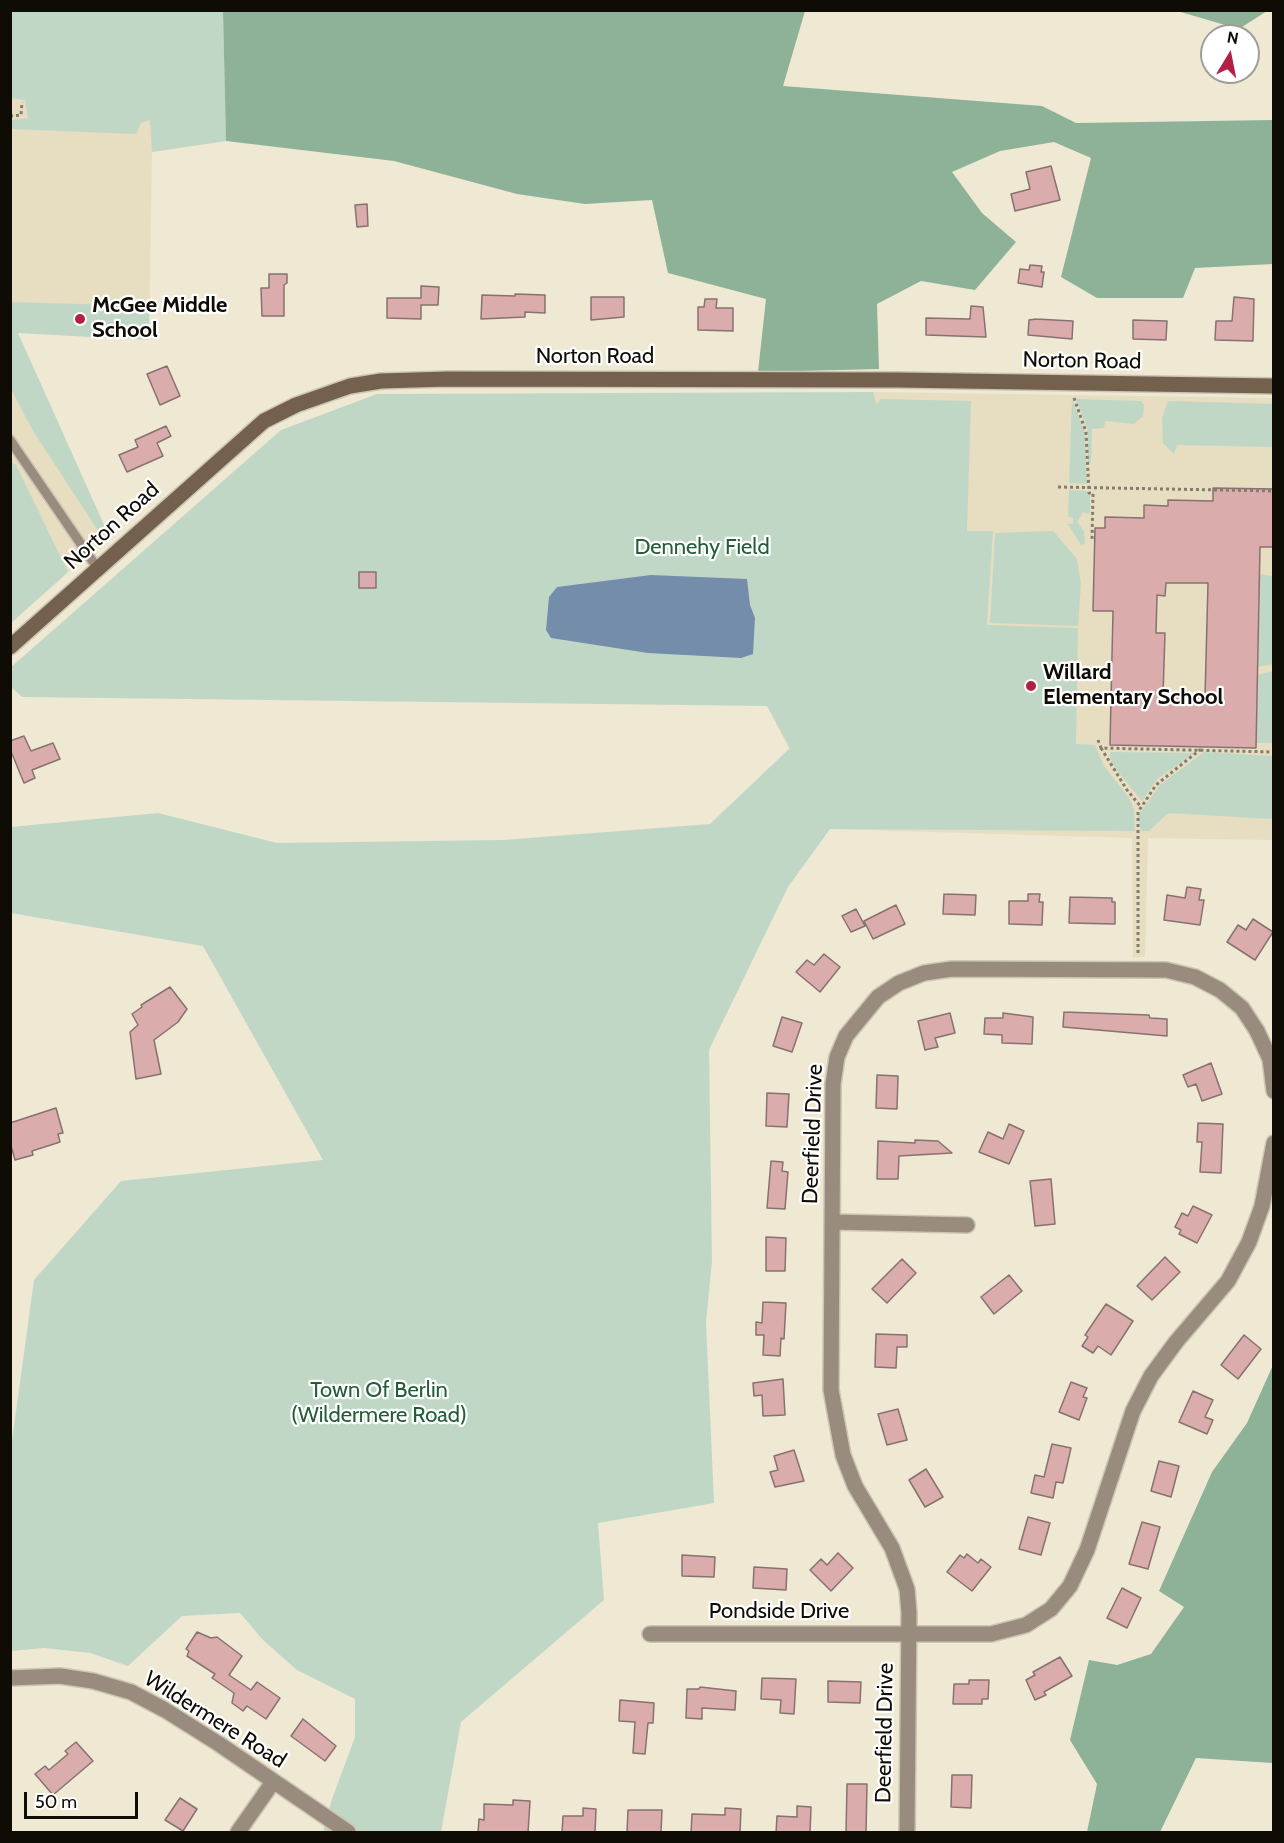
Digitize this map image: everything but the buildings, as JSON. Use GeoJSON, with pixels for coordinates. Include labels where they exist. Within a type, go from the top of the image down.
{"type":"FeatureCollection","features":[{"type":"Feature","properties":{"kind":"main road","name":"Norton Road"},"geometry":{"type":"LineString","coordinates":[[10,646],[264,421],[296,405],[350,386],[381,381],[448,379],[1274,386]]}},
{"type":"Feature","properties":{"kind":"street","name":"Deerfield Drive"},"geometry":{"type":"LineString","coordinates":[[907,1833],[909,1634],[907,1589],[900,1566],[855,1486],[835,1426],[830,1354],[833,1084],[837,1057],[846,1036],[878,997],[899,983],[924,973],[951,969],[1166,970],[1195,977],[1220,990],[1242,1008],[1270,1059],[1274,1091]]}},
{"type":"Feature","properties":{"kind":"street","name":"Deerfield Drive"},"geometry":{"type":"LineString","coordinates":[[909,1634],[992,1634],[1026,1626],[1052,1609],[1070,1586],[1087,1550],[1133,1411],[1151,1376],[1176,1342],[1228,1281],[1249,1242],[1262,1206],[1274,1143]]}},
{"type":"Feature","properties":{"kind":"street"},"geometry":{"type":"LineString","coordinates":[[832,1222],[967,1225]]}},
{"type":"Feature","properties":{"kind":"street","name":"Pondside Drive"},"geometry":{"type":"LineString","coordinates":[[650,1634],[909,1634]]}},
{"type":"Feature","properties":{"kind":"street","name":"Wildermere Road"},"geometry":{"type":"LineString","coordinates":[[10,1678],[60,1676],[93,1681],[130,1692],[165,1710],[348,1833]]}},
{"type":"Feature","properties":{"kind":"street"},"geometry":{"type":"LineString","coordinates":[[238,1833],[273,1782]]}},
{"type":"Feature","properties":{"kind":"lane"},"geometry":{"type":"LineString","coordinates":[[10,440],[98,569]]}},
{"type":"Feature","properties":{"kind":"path"},"geometry":{"type":"LineString","coordinates":[[10,116],[21,115],[22,102]]}},
{"type":"Feature","properties":{"kind":"path"},"geometry":{"type":"LineString","coordinates":[[1074,398],[1086,432],[1089,493],[1094,493],[1092,541]]}},
{"type":"Feature","properties":{"kind":"path"},"geometry":{"type":"LineString","coordinates":[[1058,487],[1274,491]]}},
{"type":"Feature","properties":{"kind":"path"},"geometry":{"type":"LineString","coordinates":[[1098,740],[1121,782],[1141,807]]}},
{"type":"Feature","properties":{"kind":"path"},"geometry":{"type":"LineString","coordinates":[[1101,748],[1274,752]]}},
{"type":"Feature","properties":{"kind":"path"},"geometry":{"type":"LineString","coordinates":[[1138,953],[1137,817],[1156,785],[1201,749]]}},
{"type":"Feature","properties":{"kind":"shaded area","name":"McGee Middle School"},"geometry":{"type":"Polygon","coordinates":[[[11,11],[223,11],[226,141],[152,152],[149,340],[18,333],[109,536],[11,623],[11,11]]]}},
{"type":"Feature","properties":{"kind":"shaded area","name":"Willard Elementary School"},"geometry":{"type":"Polygon","coordinates":[[[873,392],[1273,398],[1273,840],[1148,838],[1145,957],[1133,957],[1132,838],[830,829],[767,706],[892,457],[873,392]]]}},
{"type":"Feature","properties":{"kind":"green space"},"geometry":{"type":"Polygon","coordinates":[[[10,11],[223,11],[226,141],[152,152],[150,120],[141,123],[136,134],[11,129],[11,120],[28,118],[25,100],[11,98],[10,11]]]}},
{"type":"Feature","properties":{"kind":"green space"},"geometry":{"type":"Polygon","coordinates":[[[223,11],[805,11],[783,86],[1042,106],[1076,123],[1273,120],[1273,264],[1195,268],[1183,298],[1097,298],[1061,277],[1091,158],[1054,142],[1000,151],[952,172],[982,213],[1016,242],[975,290],[921,281],[877,304],[879,369],[758,372],[766,299],[668,273],[652,200],[585,204],[517,194],[394,161],[226,141],[223,11]]]}},
{"type":"Feature","properties":{"kind":"green space"},"geometry":{"type":"Polygon","coordinates":[[[1177,11],[1267,11],[1247,24],[1222,24],[1177,11]]]}},
{"type":"Feature","properties":{"kind":"green space"},"geometry":{"type":"Polygon","coordinates":[[[10,302],[149,306],[149,340],[18,333],[109,536],[99,532],[33,431],[11,389],[10,302]]]}},
{"type":"Feature","properties":{"kind":"green space","name":"Town Of Berlin (Wildermere Road)"},"geometry":{"type":"Polygon","coordinates":[[[873,392],[877,405],[880,399],[971,401],[967,531],[993,531],[987,625],[1078,628],[1076,744],[1095,745],[1104,766],[1129,798],[1134,809],[1135,831],[830,829],[788,887],[709,1050],[712,1261],[706,1323],[714,1503],[598,1523],[604,1600],[461,1722],[441,1832],[323,1832],[332,1799],[355,1737],[355,1699],[297,1670],[263,1640],[240,1613],[182,1616],[128,1666],[90,1653],[44,1648],[11,1651],[11,1448],[34,1280],[121,1181],[323,1160],[203,946],[11,913],[11,827],[158,813],[277,843],[503,840],[710,824],[790,748],[767,706],[22,697],[11,687],[10,668],[281,430],[377,394],[873,392]]]}},
{"type":"Feature","properties":{"kind":"green space"},"geometry":{"type":"Polygon","coordinates":[[[1076,399],[1141,401],[1144,405],[1143,416],[1134,424],[1105,421],[1104,428],[1092,429],[1091,463],[1088,463],[1088,430],[1076,399]]]}},
{"type":"Feature","properties":{"kind":"green space"},"geometry":{"type":"Polygon","coordinates":[[[1072,400],[1085,433],[1087,484],[1069,483],[1072,400]]]}},
{"type":"Feature","properties":{"kind":"green space"},"geometry":{"type":"Polygon","coordinates":[[[1168,401],[1273,404],[1273,447],[1177,445],[1174,454],[1163,443],[1162,418],[1168,401]]]}},
{"type":"Feature","properties":{"kind":"green space"},"geometry":{"type":"Polygon","coordinates":[[[11,462],[16,465],[68,572],[11,623],[11,462]]]}},
{"type":"Feature","properties":{"kind":"green space"},"geometry":{"type":"Polygon","coordinates":[[[1069,490],[1087,491],[1090,495],[1090,514],[1083,512],[1077,522],[1084,531],[1085,543],[1081,545],[1068,524],[1073,524],[1073,518],[1068,517],[1069,490]]]}},
{"type":"Feature","properties":{"kind":"green space"},"geometry":{"type":"Polygon","coordinates":[[[1053,531],[1077,559],[1081,584],[1078,626],[990,623],[995,533],[1053,531]]]}},
{"type":"Feature","properties":{"kind":"green space"},"geometry":{"type":"Polygon","coordinates":[[[1260,574],[1273,576],[1274,664],[1258,667],[1260,574]]]}},
{"type":"Feature","properties":{"kind":"green space"},"geometry":{"type":"Polygon","coordinates":[[[1273,671],[1273,743],[1256,743],[1257,675],[1273,671]]]}},
{"type":"Feature","properties":{"kind":"green space"},"geometry":{"type":"Polygon","coordinates":[[[1110,752],[1195,753],[1157,779],[1142,801],[1118,772],[1110,759],[1110,752]]]}},
{"type":"Feature","properties":{"kind":"green space"},"geometry":{"type":"Polygon","coordinates":[[[1204,752],[1273,756],[1273,819],[1168,813],[1149,831],[1141,831],[1138,816],[1160,785],[1204,752]]]}},
{"type":"Feature","properties":{"kind":"green space"},"geometry":{"type":"Polygon","coordinates":[[[1273,1365],[1273,1763],[1196,1758],[1160,1832],[1087,1832],[1097,1784],[1070,1740],[1089,1660],[1117,1665],[1151,1654],[1184,1607],[1159,1591],[1212,1472],[1247,1423],[1273,1365]]]}},
{"type":"Feature","properties":{"kind":"water"},"geometry":{"type":"Polygon","coordinates":[[[651,575],[747,579],[750,605],[755,618],[753,654],[741,658],[648,653],[551,638],[546,630],[549,597],[557,587],[651,575]]]}},
{"type":"Feature","properties":{"kind":"place","name":"McGee Middle School"},"geometry":{"type":"Point","coordinates":[80,319]}},
{"type":"Feature","properties":{"kind":"place","name":"Willard Elementary School"},"geometry":{"type":"Point","coordinates":[1031,686]}},
{"type":"Feature","properties":{"kind":"park label","name":"Dennehy Field"},"geometry":{"type":"Point","coordinates":[702,548]}}]}
